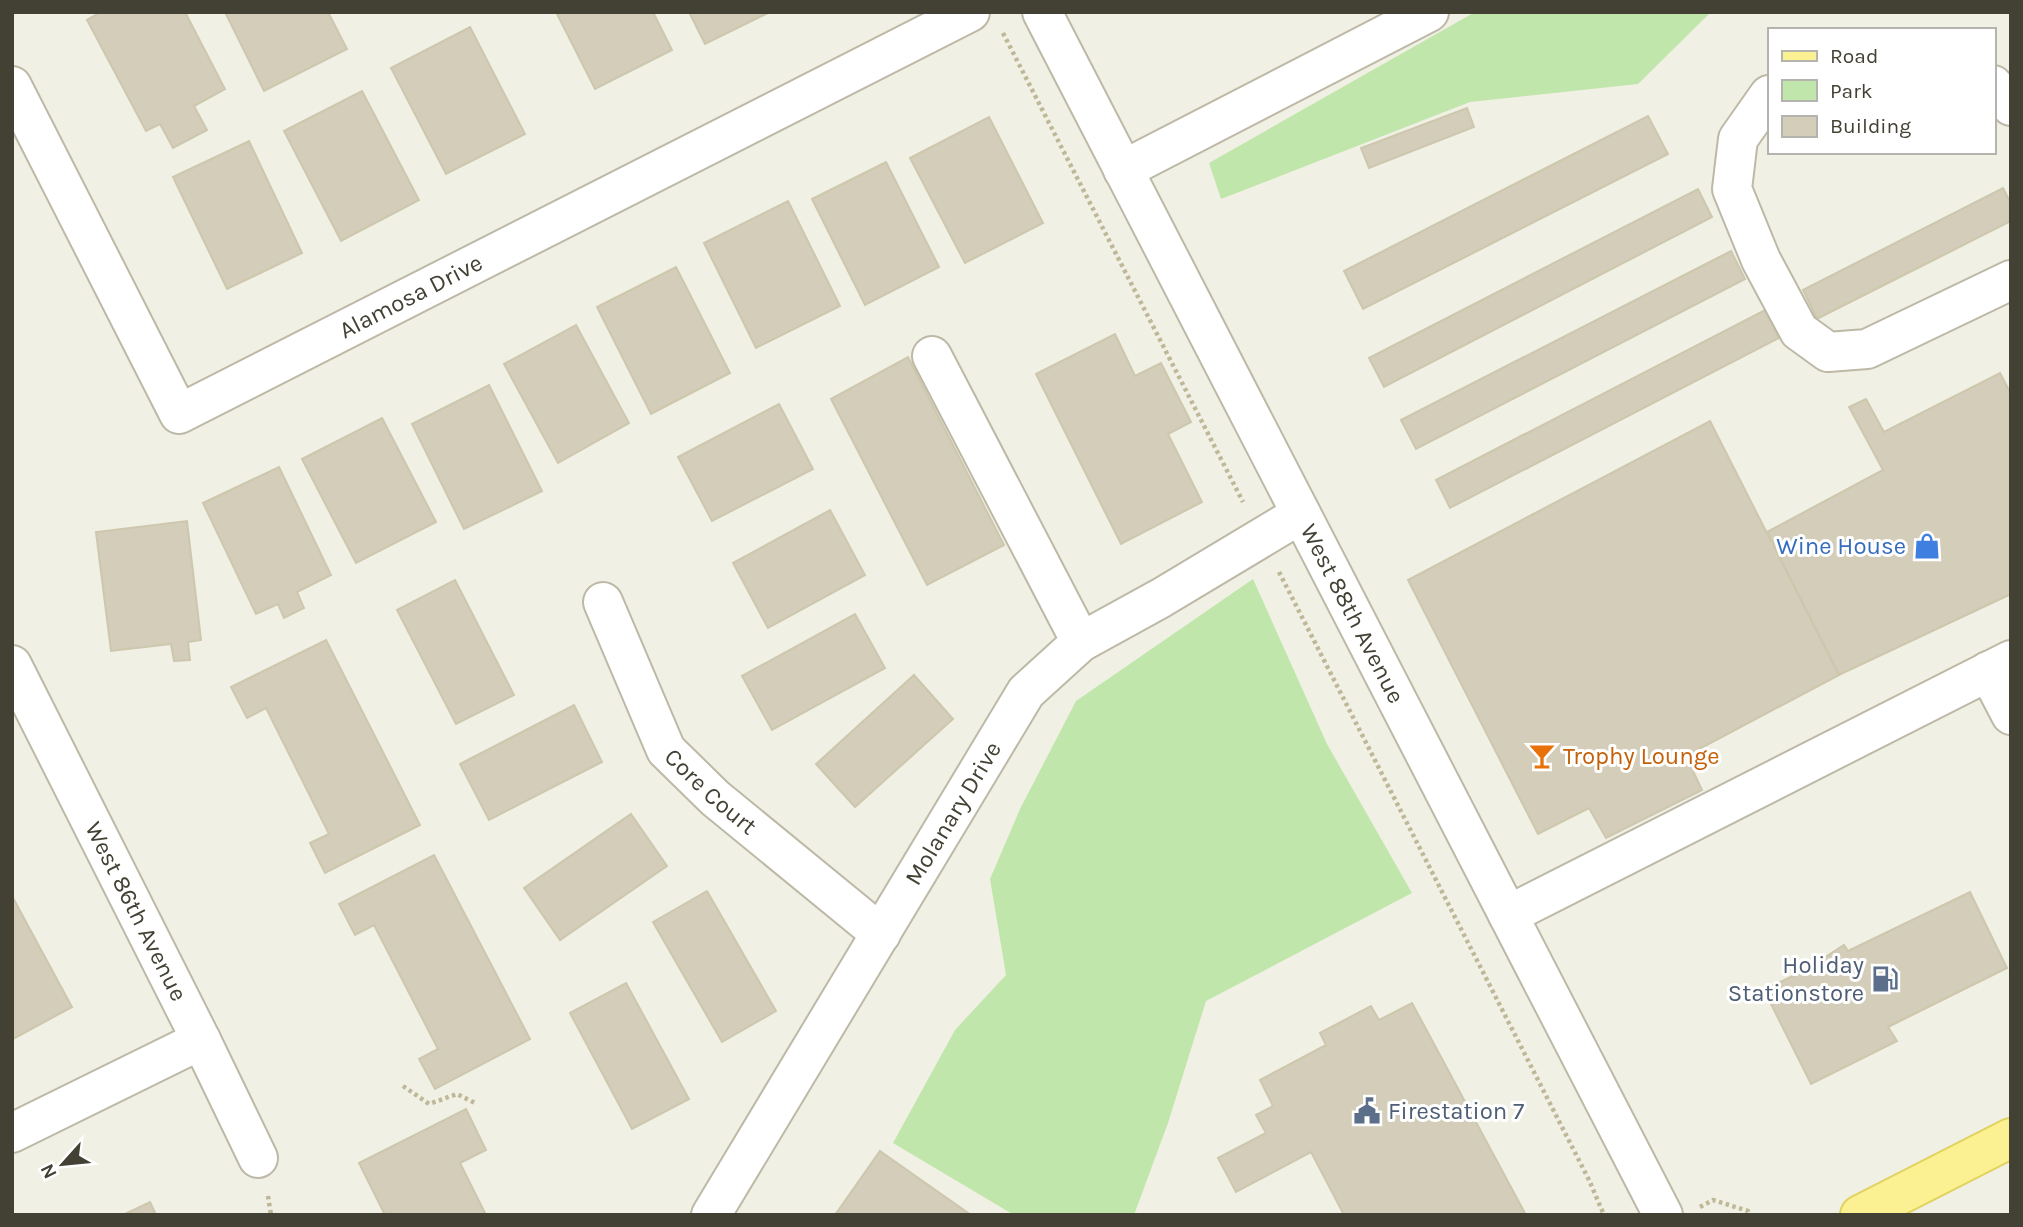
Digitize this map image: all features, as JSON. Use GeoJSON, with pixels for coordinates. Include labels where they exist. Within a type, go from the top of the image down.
{"type":"FeatureCollection","features":[{"type":"Feature","properties":{"kind":"main road"},"geometry":{"type":"LineString","coordinates":[[1860,1215],[2011,1138]]}},
{"type":"Feature","properties":{"kind":"street","name":"West 88th Avenue"},"geometry":{"type":"LineString","coordinates":[[1042,12],[1508,915],[1679,1212]]}},
{"type":"Feature","properties":{"kind":"street"},"geometry":{"type":"LineString","coordinates":[[1123,170],[1429,12]]}},
{"type":"Feature","properties":{"kind":"street","name":"Alamosa Drive"},"geometry":{"type":"LineString","coordinates":[[12,86],[178,414],[984,18]]}},
{"type":"Feature","properties":{"kind":"street"},"geometry":{"type":"LineString","coordinates":[[1995,87],[2011,106]]}},
{"type":"Feature","properties":{"kind":"street"},"geometry":{"type":"LineString","coordinates":[[1768,96],[1738,139],[1732,189],[1761,260],[1799,331],[1828,352],[1867,349],[2011,280]]}},
{"type":"Feature","properties":{"kind":"street"},"geometry":{"type":"LineString","coordinates":[[932,356],[1081,642]]}},
{"type":"Feature","properties":{"kind":"street","name":"Molanary Drive"},"geometry":{"type":"LineString","coordinates":[[711,1215],[1026,692],[1081,642],[1161,598],[1301,514]]}},
{"type":"Feature","properties":{"kind":"street","name":"Core Court"},"geometry":{"type":"LineString","coordinates":[[603,602],[666,750],[715,799],[881,934]]}},
{"type":"Feature","properties":{"kind":"street","name":"West 86th Avenue"},"geometry":{"type":"LineString","coordinates":[[12,665],[258,1158]]}},
{"type":"Feature","properties":{"kind":"street"},"geometry":{"type":"LineString","coordinates":[[1508,915],[2000,666],[2011,715]]}},
{"type":"Feature","properties":{"kind":"street"},"geometry":{"type":"LineString","coordinates":[[12,1133],[201,1040]]}},
{"type":"Feature","properties":{"kind":"path"},"geometry":{"type":"LineString","coordinates":[[984,18],[1261,538],[1510,1024],[1604,1215]]}},
{"type":"Feature","properties":{"kind":"path"},"geometry":{"type":"LineString","coordinates":[[403,1086],[429,1104],[457,1094],[477,1104]]}},
{"type":"Feature","properties":{"kind":"path"},"geometry":{"type":"LineString","coordinates":[[1679,1212],[1713,1200],[1748,1211],[1750,1215]]}},
{"type":"Feature","properties":{"kind":"green space"},"geometry":{"type":"Polygon","coordinates":[[[1475,12],[1711,12],[1638,84],[1470,102],[1221,199],[1209,163],[1475,12]]]}},
{"type":"Feature","properties":{"kind":"green space"},"geometry":{"type":"Polygon","coordinates":[[[1253,579],[1327,744],[1412,893],[1206,1001],[1168,1123],[1134,1215],[1014,1215],[893,1143],[955,1030],[1006,975],[990,879],[1020,809],[1076,701],[1253,579]]]}},
{"type":"Feature","properties":{"kind":"building"},"geometry":{"type":"Polygon","coordinates":[[[101,12],[185,12],[225,89],[194,106],[207,130],[173,148],[160,124],[146,131],[87,20],[101,12]]]}},
{"type":"Feature","properties":{"kind":"building"},"geometry":{"type":"Polygon","coordinates":[[[225,12],[328,12],[347,49],[264,91],[225,12]]]}},
{"type":"Feature","properties":{"kind":"building"},"geometry":{"type":"Polygon","coordinates":[[[556,12],[653,12],[672,50],[595,89],[556,12]]]}},
{"type":"Feature","properties":{"kind":"building"},"geometry":{"type":"Polygon","coordinates":[[[689,12],[770,12],[705,44],[689,12]]]}},
{"type":"Feature","properties":{"kind":"building"},"geometry":{"type":"Polygon","coordinates":[[[470,27],[525,134],[446,174],[391,68],[470,27]]]}},
{"type":"Feature","properties":{"kind":"building"},"geometry":{"type":"Polygon","coordinates":[[[362,91],[419,200],[341,241],[284,131],[362,91]]]}},
{"type":"Feature","properties":{"kind":"building"},"geometry":{"type":"Polygon","coordinates":[[[1467,108],[1474,127],[1369,168],[1361,148],[1467,108]]]}},
{"type":"Feature","properties":{"kind":"building"},"geometry":{"type":"Polygon","coordinates":[[[1648,116],[1668,154],[1363,309],[1344,271],[1648,116]]]}},
{"type":"Feature","properties":{"kind":"building"},"geometry":{"type":"Polygon","coordinates":[[[989,117],[1043,223],[965,263],[910,158],[989,117]]]}},
{"type":"Feature","properties":{"kind":"building"},"geometry":{"type":"Polygon","coordinates":[[[249,141],[302,253],[227,289],[173,177],[249,141]]]}},
{"type":"Feature","properties":{"kind":"building"},"geometry":{"type":"Polygon","coordinates":[[[886,162],[939,267],[865,305],[812,199],[886,162]]]}},
{"type":"Feature","properties":{"kind":"building"},"geometry":{"type":"Polygon","coordinates":[[[2003,188],[2011,204],[2011,221],[1817,319],[1803,290],[2003,188]]]}},
{"type":"Feature","properties":{"kind":"building"},"geometry":{"type":"Polygon","coordinates":[[[1698,189],[1712,217],[1384,387],[1369,358],[1698,189]]]}},
{"type":"Feature","properties":{"kind":"building"},"geometry":{"type":"Polygon","coordinates":[[[788,201],[840,306],[756,348],[704,243],[788,201]]]}},
{"type":"Feature","properties":{"kind":"building"},"geometry":{"type":"Polygon","coordinates":[[[1731,251],[1745,279],[1416,449],[1401,420],[1731,251]]]}},
{"type":"Feature","properties":{"kind":"building"},"geometry":{"type":"Polygon","coordinates":[[[676,267],[730,373],[651,414],[597,307],[676,267]]]}},
{"type":"Feature","properties":{"kind":"building"},"geometry":{"type":"Polygon","coordinates":[[[1765,310],[1779,338],[1450,508],[1436,480],[1765,310]]]}},
{"type":"Feature","properties":{"kind":"building"},"geometry":{"type":"Polygon","coordinates":[[[576,325],[629,423],[558,463],[504,364],[576,325]]]}},
{"type":"Feature","properties":{"kind":"building"},"geometry":{"type":"Polygon","coordinates":[[[1115,334],[1135,376],[1161,363],[1191,422],[1168,434],[1202,502],[1121,544],[1036,374],[1115,334]]]}},
{"type":"Feature","properties":{"kind":"building"},"geometry":{"type":"Polygon","coordinates":[[[908,357],[1004,545],[927,585],[831,399],[908,357]]]}},
{"type":"Feature","properties":{"kind":"building"},"geometry":{"type":"Polygon","coordinates":[[[2000,373],[2011,394],[2011,594],[1839,675],[1767,532],[1883,470],[1849,407],[1866,399],[1884,432],[2000,373]]]}},
{"type":"Feature","properties":{"kind":"building"},"geometry":{"type":"Polygon","coordinates":[[[489,385],[542,491],[464,529],[412,424],[489,385]]]}},
{"type":"Feature","properties":{"kind":"building"},"geometry":{"type":"Polygon","coordinates":[[[779,404],[813,469],[712,521],[678,457],[779,404]]]}},
{"type":"Feature","properties":{"kind":"building"},"geometry":{"type":"Polygon","coordinates":[[[382,418],[436,522],[356,563],[302,459],[382,418]]]}},
{"type":"Feature","properties":{"kind":"building"},"geometry":{"type":"Polygon","coordinates":[[[1710,421],[1839,675],[1686,756],[1702,790],[1606,838],[1589,808],[1538,834],[1408,580],[1710,421]]]}},
{"type":"Feature","properties":{"kind":"building"},"geometry":{"type":"Polygon","coordinates":[[[279,467],[331,575],[297,592],[304,608],[284,618],[278,604],[256,614],[203,503],[279,467]]]}},
{"type":"Feature","properties":{"kind":"building"},"geometry":{"type":"Polygon","coordinates":[[[830,510],[865,575],[768,628],[733,563],[830,510]]]}},
{"type":"Feature","properties":{"kind":"building"},"geometry":{"type":"Polygon","coordinates":[[[187,521],[201,640],[188,642],[190,660],[174,661],[171,644],[111,651],[96,532],[187,521]]]}},
{"type":"Feature","properties":{"kind":"building"},"geometry":{"type":"Polygon","coordinates":[[[455,580],[514,695],[456,724],[397,610],[455,580]]]}},
{"type":"Feature","properties":{"kind":"building"},"geometry":{"type":"Polygon","coordinates":[[[855,614],[885,668],[772,730],[742,676],[855,614]]]}},
{"type":"Feature","properties":{"kind":"building"},"geometry":{"type":"Polygon","coordinates":[[[326,640],[420,825],[325,873],[310,843],[329,834],[266,708],[247,718],[231,687],[326,640]]]}},
{"type":"Feature","properties":{"kind":"building"},"geometry":{"type":"Polygon","coordinates":[[[914,675],[953,719],[855,807],[816,764],[914,675]]]}},
{"type":"Feature","properties":{"kind":"building"},"geometry":{"type":"Polygon","coordinates":[[[574,705],[602,762],[489,820],[460,764],[574,705]]]}},
{"type":"Feature","properties":{"kind":"building"},"geometry":{"type":"Polygon","coordinates":[[[631,814],[667,866],[560,940],[524,888],[631,814]]]}},
{"type":"Feature","properties":{"kind":"building"},"geometry":{"type":"Polygon","coordinates":[[[434,855],[530,1039],[435,1089],[419,1059],[438,1049],[374,925],[355,935],[339,904],[434,855]]]}},
{"type":"Feature","properties":{"kind":"building"},"geometry":{"type":"Polygon","coordinates":[[[707,891],[776,1011],[722,1042],[653,922],[707,891]]]}},
{"type":"Feature","properties":{"kind":"building","name":"Holiday Stationstore"},"geometry":{"type":"Polygon","coordinates":[[[1970,892],[2007,968],[1888,1027],[1897,1041],[1811,1084],[1764,990],[1807,969],[1844,945],[1848,951],[1970,892]]]}},
{"type":"Feature","properties":{"kind":"building"},"geometry":{"type":"Polygon","coordinates":[[[12,896],[72,1007],[13,1039],[12,1038],[12,896]]]}},
{"type":"Feature","properties":{"kind":"building"},"geometry":{"type":"Polygon","coordinates":[[[626,983],[689,1099],[632,1129],[570,1013],[626,983]]]}},
{"type":"Feature","properties":{"kind":"building","name":"Firestation 7"},"geometry":{"type":"Polygon","coordinates":[[[1412,1003],[1526,1215],[1344,1215],[1311,1152],[1236,1192],[1218,1158],[1266,1133],[1256,1115],[1273,1106],[1260,1080],[1326,1045],[1320,1033],[1371,1006],[1379,1020],[1412,1003]]]}},
{"type":"Feature","properties":{"kind":"building"},"geometry":{"type":"Polygon","coordinates":[[[466,1109],[486,1150],[460,1163],[486,1215],[385,1215],[359,1163],[466,1109]]]}},
{"type":"Feature","properties":{"kind":"building"},"geometry":{"type":"Polygon","coordinates":[[[880,1151],[971,1215],[835,1215],[880,1151]]]}},
{"type":"Feature","properties":{"kind":"building"},"geometry":{"type":"Polygon","coordinates":[[[150,1202],[156,1215],[123,1215],[150,1202]]]}},
{"type":"Feature","properties":{"kind":"place","name":"Wine House"},"geometry":{"type":"Point","coordinates":[1927,546]}},
{"type":"Feature","properties":{"kind":"place","name":"Trophy Lounge"},"geometry":{"type":"Point","coordinates":[1542,756]}},
{"type":"Feature","properties":{"kind":"place","name":"Holiday Stationstore"},"geometry":{"type":"Point","coordinates":[1885,979]}},
{"type":"Feature","properties":{"kind":"place","name":"Firestation 7"},"geometry":{"type":"Point","coordinates":[1367,1111]}}]}
